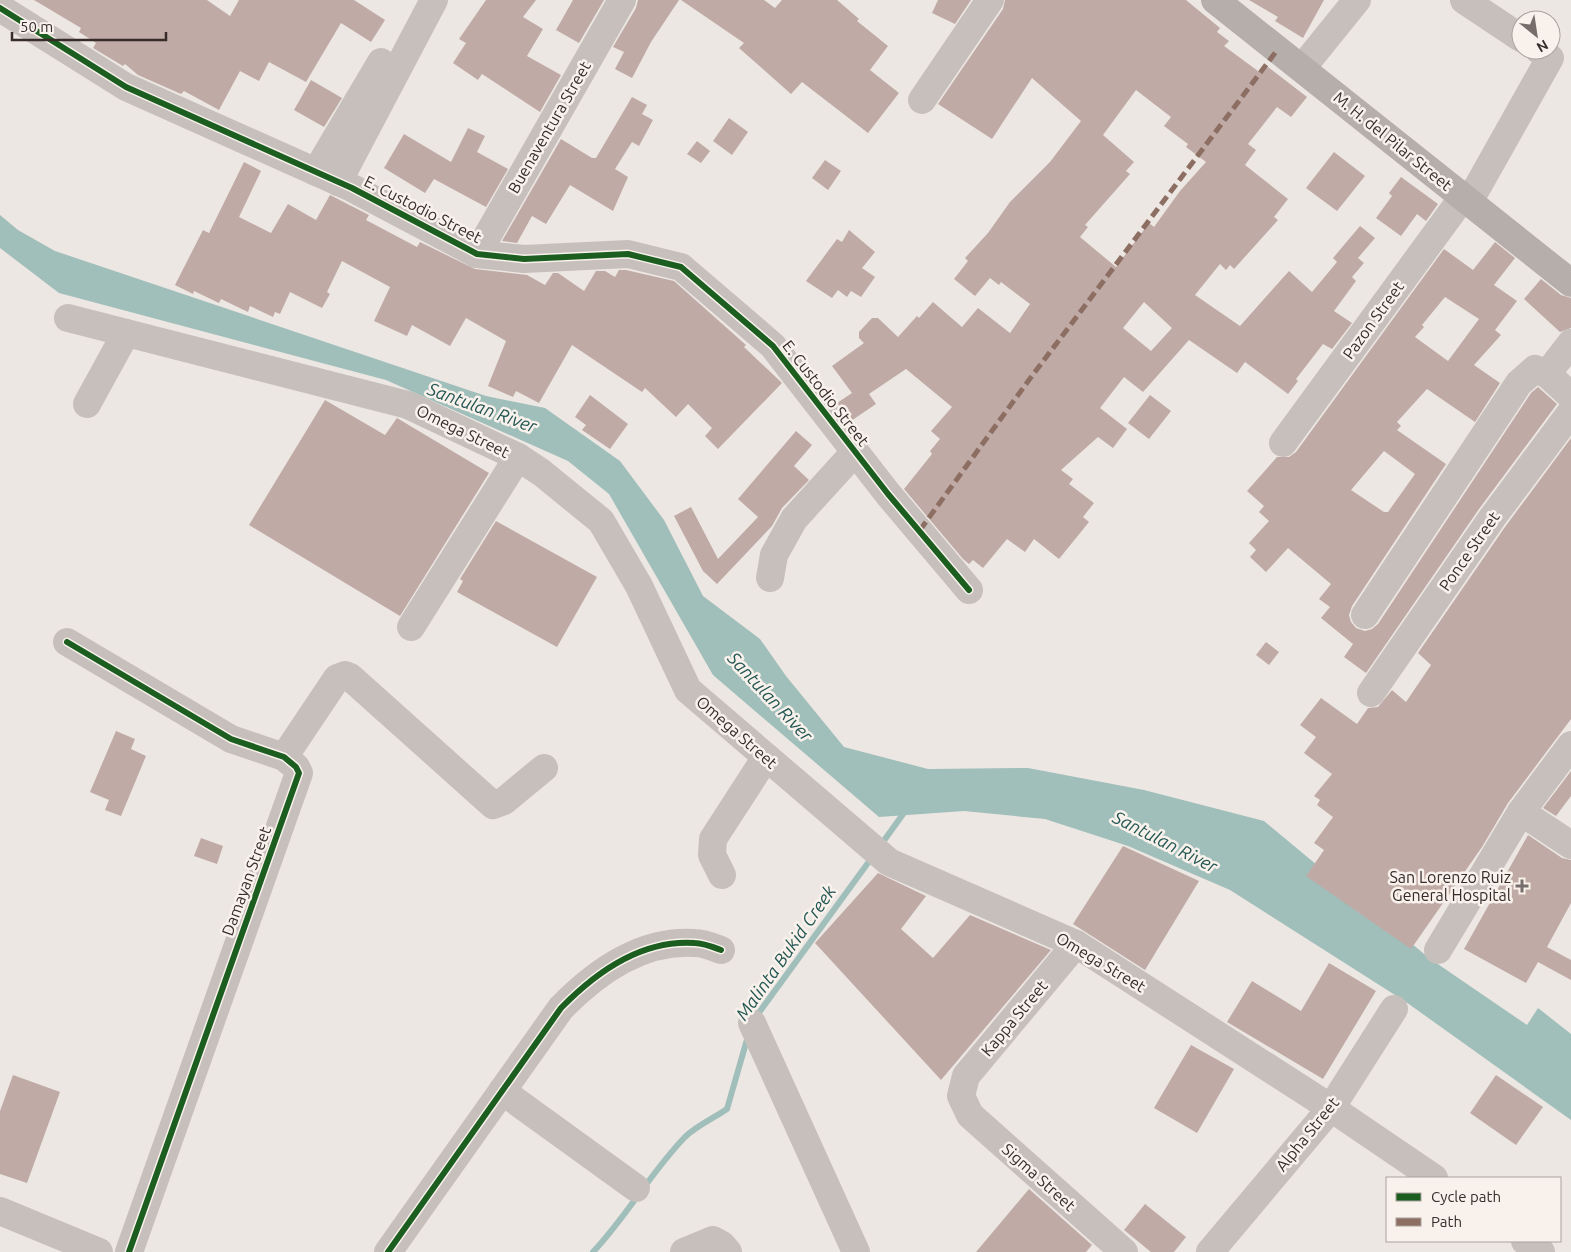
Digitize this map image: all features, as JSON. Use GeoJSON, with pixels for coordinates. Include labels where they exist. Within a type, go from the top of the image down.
{"type":"FeatureCollection","features":[{"type":"Feature","properties":{"kind":"main road","name":"M. H. del Pilar Street"},"geometry":{"type":"LineString","coordinates":[[1215,0],[1571,283]]}},
{"type":"Feature","properties":{"kind":"street"},"geometry":{"type":"LineString","coordinates":[[327,177],[434,0]]}},
{"type":"Feature","properties":{"kind":"street","name":"Buenaventura Street"},"geometry":{"type":"LineString","coordinates":[[477,254],[622,0]]}},
{"type":"Feature","properties":{"kind":"street"},"geometry":{"type":"LineString","coordinates":[[922,100],[990,0]]}},
{"type":"Feature","properties":{"kind":"street"},"geometry":{"type":"LineString","coordinates":[[1302,68],[1357,0]]}},
{"type":"Feature","properties":{"kind":"street"},"geometry":{"type":"LineString","coordinates":[[1464,0],[1511,31]]}},
{"type":"Feature","properties":{"kind":"street","name":"E. Custodio Street"},"geometry":{"type":"LineString","coordinates":[[13,8],[126,87],[327,177],[477,254],[524,258],[628,254],[681,267],[773,346],[855,452],[969,590]]}},
{"type":"Feature","properties":{"kind":"street","name":"Pazon Street"},"geometry":{"type":"LineString","coordinates":[[1283,443],[1466,199],[1549,60]]}},
{"type":"Feature","properties":{"kind":"street"},"geometry":{"type":"LineString","coordinates":[[327,177],[381,62]]}},
{"type":"Feature","properties":{"kind":"street","name":"Omega Street"},"geometry":{"type":"LineString","coordinates":[[68,318],[408,405],[518,457],[542,473],[601,521],[639,586],[688,690],[886,861],[1076,944],[1331,1108],[1433,1177]]}},
{"type":"Feature","properties":{"kind":"street"},"geometry":{"type":"LineString","coordinates":[[87,404],[126,333]]}},
{"type":"Feature","properties":{"kind":"street"},"geometry":{"type":"LineString","coordinates":[[1547,374],[1571,342]]}},
{"type":"Feature","properties":{"kind":"street"},"geometry":{"type":"LineString","coordinates":[[1366,615],[1519,383],[1535,369],[1547,374],[1571,396]]}},
{"type":"Feature","properties":{"kind":"street","name":"Ponce Street"},"geometry":{"type":"LineString","coordinates":[[1370,693],[1492,518],[1571,412]]}},
{"type":"Feature","properties":{"kind":"street"},"geometry":{"type":"LineString","coordinates":[[770,578],[774,555],[794,519],[855,452]]}},
{"type":"Feature","properties":{"kind":"street"},"geometry":{"type":"LineString","coordinates":[[411,627],[518,457]]}},
{"type":"Feature","properties":{"kind":"street"},"geometry":{"type":"LineString","coordinates":[[67,642],[231,739],[284,758],[337,678],[345,676],[350,677],[493,805],[504,801],[544,768]]}},
{"type":"Feature","properties":{"kind":"street"},"geometry":{"type":"LineString","coordinates":[[1438,950],[1521,812],[1571,745]]}},
{"type":"Feature","properties":{"kind":"street"},"geometry":{"type":"LineString","coordinates":[[722,875],[712,855],[712,839],[766,756]]}},
{"type":"Feature","properties":{"kind":"street","name":"Damayan Street"},"geometry":{"type":"LineString","coordinates":[[129,1252],[298,773],[296,767],[284,758]]}},
{"type":"Feature","properties":{"kind":"street"},"geometry":{"type":"LineString","coordinates":[[1521,812],[1571,845]]}},
{"type":"Feature","properties":{"kind":"street"},"geometry":{"type":"LineString","coordinates":[[388,1252],[561,1008],[584,984],[611,964],[645,950],[670,944],[696,942],[721,950]]}},
{"type":"Feature","properties":{"kind":"street","name":"Kappa Street"},"geometry":{"type":"LineString","coordinates":[[961,1096],[966,1076],[1076,944]]}},
{"type":"Feature","properties":{"kind":"street","name":"Alpha Street"},"geometry":{"type":"LineString","coordinates":[[1210,1252],[1331,1108],[1394,1009]]}},
{"type":"Feature","properties":{"kind":"street"},"geometry":{"type":"LineString","coordinates":[[752,1023],[856,1252]]}},
{"type":"Feature","properties":{"kind":"street"},"geometry":{"type":"LineString","coordinates":[[502,1091],[636,1188]]}},
{"type":"Feature","properties":{"kind":"street","name":"Sigma Street"},"geometry":{"type":"LineString","coordinates":[[961,1096],[970,1115],[1124,1252]]}},
{"type":"Feature","properties":{"kind":"street"},"geometry":{"type":"LineString","coordinates":[[0,1211],[99,1252]]}},
{"type":"Feature","properties":{"kind":"street"},"geometry":{"type":"LineString","coordinates":[[684,1252],[713,1240],[722,1245],[728,1252]]}},
{"type":"Feature","properties":{"kind":"street"},"geometry":{"type":"LineString","coordinates":[[1526,1242],[1541,1252]]}},
{"type":"Feature","properties":{"kind":"water","name":"Santulan River"},"geometry":{"type":"Polygon","coordinates":[[[0,215],[18,230],[55,251],[486,396],[545,408],[620,461],[664,520],[703,596],[760,639],[786,676],[844,747],[928,769],[1028,768],[1144,790],[1264,821],[1429,958],[1527,1025],[1538,1008],[1571,1034],[1571,1120],[1406,1002],[1230,890],[1128,846],[1045,819],[964,811],[879,817],[713,675],[609,494],[568,461],[386,380],[59,293],[0,248],[0,215]]]}},
{"type":"Feature","properties":{"kind":"building"},"geometry":{"type":"Polygon","coordinates":[[[34,0],[207,0],[230,16],[239,0],[354,0],[385,20],[371,42],[341,23],[306,82],[269,62],[259,81],[240,71],[219,110],[184,91],[181,94],[138,75],[125,64],[123,66],[93,48],[96,43],[79,32],[81,28],[34,0]]]}},
{"type":"Feature","properties":{"kind":"building"},"geometry":{"type":"Polygon","coordinates":[[[486,0],[536,0],[523,17],[543,29],[527,56],[561,75],[540,112],[482,74],[478,80],[453,63],[466,43],[459,39],[486,0]]]}},
{"type":"Feature","properties":{"kind":"building"},"geometry":{"type":"Polygon","coordinates":[[[573,0],[604,0],[579,43],[556,30],[573,0]]]}},
{"type":"Feature","properties":{"kind":"building"},"geometry":{"type":"Polygon","coordinates":[[[638,0],[679,0],[651,42],[632,78],[615,69],[624,52],[613,47],[636,8],[638,0]]]}},
{"type":"Feature","properties":{"kind":"building"},"geometry":{"type":"Polygon","coordinates":[[[681,0],[764,0],[775,8],[782,0],[837,0],[859,19],[857,21],[888,46],[870,70],[899,93],[868,133],[802,82],[791,94],[739,48],[744,43],[681,0]]]}},
{"type":"Feature","properties":{"kind":"building"},"geometry":{"type":"Polygon","coordinates":[[[938,0],[971,0],[955,24],[932,13],[938,0]]]}},
{"type":"Feature","properties":{"kind":"building"},"geometry":{"type":"Polygon","coordinates":[[[1005,0],[1186,0],[1220,28],[1217,32],[1229,41],[1224,46],[1262,74],[1268,67],[1307,97],[1291,117],[1277,107],[1248,144],[1256,150],[1245,165],[1288,199],[1274,217],[1278,220],[1234,269],[1230,265],[1226,270],[1220,264],[1195,295],[1240,326],[1289,271],[1312,292],[1337,262],[1333,258],[1360,226],[1375,238],[1358,258],[1364,263],[1352,277],[1356,281],[1334,311],[1352,323],[1332,349],[1323,344],[1296,379],[1298,381],[1288,394],[1245,362],[1237,373],[1189,340],[1143,392],[1124,377],[1100,408],[1127,429],[1113,448],[1098,437],[1061,470],[1073,479],[1069,484],[1094,503],[1083,517],[1089,522],[1059,559],[1034,539],[1025,552],[1007,539],[983,568],[973,560],[969,564],[963,559],[904,489],[932,454],[930,451],[940,439],[931,431],[952,407],[906,369],[869,394],[876,404],[851,421],[837,403],[852,393],[832,366],[864,343],[859,338],[859,332],[872,318],[878,318],[898,337],[933,302],[962,327],[978,308],[1010,333],[1030,304],[1001,282],[999,285],[990,278],[975,296],[954,279],[968,261],[965,258],[988,233],[1010,202],[1050,162],[1081,121],[1032,78],[992,139],[938,104],[1003,9],[1005,0]],[[1136,90],[1103,135],[1134,162],[1126,171],[1130,174],[1085,225],[1088,227],[1080,237],[1116,267],[1149,223],[1154,227],[1180,191],[1206,162],[1186,147],[1188,144],[1164,126],[1171,117],[1136,90]],[[1144,302],[1123,328],[1151,351],[1172,328],[1144,302]]]}},
{"type":"Feature","properties":{"kind":"building"},"geometry":{"type":"Polygon","coordinates":[[[1249,0],[1324,0],[1303,38],[1275,21],[1278,17],[1249,0]]]}},
{"type":"Feature","properties":{"kind":"building"},"geometry":{"type":"Polygon","coordinates":[[[311,80],[342,98],[324,127],[294,110],[311,80]]]}},
{"type":"Feature","properties":{"kind":"building"},"geometry":{"type":"Polygon","coordinates":[[[632,97],[647,105],[642,114],[653,120],[639,146],[632,142],[615,169],[628,177],[613,211],[570,185],[546,224],[532,216],[517,243],[502,241],[561,139],[592,158],[596,158],[632,97]]]}},
{"type":"Feature","properties":{"kind":"building"},"geometry":{"type":"Polygon","coordinates":[[[729,118],[748,132],[732,155],[713,141],[729,118]]]}},
{"type":"Feature","properties":{"kind":"building"},"geometry":{"type":"Polygon","coordinates":[[[468,128],[485,136],[477,152],[508,169],[486,207],[434,179],[425,193],[384,168],[404,134],[451,162],[468,128]]]}},
{"type":"Feature","properties":{"kind":"building"},"geometry":{"type":"Polygon","coordinates":[[[697,141],[710,151],[701,163],[687,154],[697,141]]]}},
{"type":"Feature","properties":{"kind":"building"},"geometry":{"type":"Polygon","coordinates":[[[1334,152],[1365,176],[1337,211],[1306,188],[1334,152]]]}},
{"type":"Feature","properties":{"kind":"building"},"geometry":{"type":"Polygon","coordinates":[[[825,160],[841,171],[828,190],[812,178],[825,160]]]}},
{"type":"Feature","properties":{"kind":"building"},"geometry":{"type":"Polygon","coordinates":[[[244,162],[261,171],[239,217],[271,233],[288,204],[316,220],[330,195],[369,215],[366,220],[417,247],[420,242],[475,269],[527,275],[545,285],[553,273],[558,273],[584,291],[596,271],[605,271],[615,277],[619,270],[626,270],[674,281],[746,345],[744,347],[782,383],[718,449],[705,436],[712,428],[688,404],[676,417],[645,388],[642,392],[572,345],[539,403],[516,391],[513,397],[488,386],[506,341],[466,318],[450,346],[412,325],[407,336],[374,321],[390,287],[342,261],[327,292],[330,294],[322,308],[290,292],[280,314],[275,312],[273,317],[250,306],[248,312],[221,299],[219,303],[194,291],[193,294],[175,285],[203,230],[209,233],[244,162]]]}},
{"type":"Feature","properties":{"kind":"building"},"geometry":{"type":"Polygon","coordinates":[[[1401,177],[1438,204],[1426,221],[1417,214],[1401,236],[1376,218],[1392,196],[1389,193],[1401,177]]]}},
{"type":"Feature","properties":{"kind":"building"},"geometry":{"type":"Polygon","coordinates":[[[849,230],[875,252],[862,268],[875,277],[861,297],[851,291],[847,297],[838,290],[832,298],[806,281],[837,239],[842,242],[849,230]]]}},
{"type":"Feature","properties":{"kind":"building"},"geometry":{"type":"Polygon","coordinates":[[[1495,242],[1515,258],[1494,285],[1517,301],[1495,330],[1501,335],[1474,365],[1500,383],[1475,422],[1427,389],[1397,422],[1401,426],[1397,430],[1446,464],[1352,606],[1349,615],[1351,622],[1356,628],[1365,631],[1372,629],[1378,624],[1531,393],[1538,387],[1557,404],[1479,509],[1366,673],[1344,657],[1353,644],[1321,618],[1330,607],[1319,599],[1331,584],[1288,548],[1266,572],[1250,557],[1256,550],[1249,543],[1269,521],[1259,512],[1264,506],[1247,491],[1277,457],[1289,457],[1296,452],[1444,249],[1473,270],[1495,242]],[[1445,297],[1422,325],[1424,327],[1415,337],[1448,361],[1479,319],[1445,297]],[[1384,451],[1351,490],[1384,512],[1388,512],[1415,474],[1384,451]]]}},
{"type":"Feature","properties":{"kind":"building"},"geometry":{"type":"Polygon","coordinates":[[[1541,279],[1561,295],[1571,298],[1571,328],[1560,332],[1524,299],[1541,279]]]}},
{"type":"Feature","properties":{"kind":"building"},"geometry":{"type":"Polygon","coordinates":[[[590,395],[628,424],[610,449],[582,430],[586,425],[575,417],[590,395]]]}},
{"type":"Feature","properties":{"kind":"building"},"geometry":{"type":"Polygon","coordinates":[[[1150,395],[1171,411],[1149,439],[1128,423],[1150,395]]]}},
{"type":"Feature","properties":{"kind":"building"},"geometry":{"type":"Polygon","coordinates":[[[325,400],[385,435],[397,418],[489,473],[400,616],[249,525],[325,400]]]}},
{"type":"Feature","properties":{"kind":"building"},"geometry":{"type":"Polygon","coordinates":[[[796,431],[812,445],[794,466],[809,480],[782,508],[772,526],[717,584],[703,571],[674,516],[691,507],[718,559],[758,517],[738,499],[796,431]]]}},
{"type":"Feature","properties":{"kind":"building"},"geometry":{"type":"Polygon","coordinates":[[[1571,438],[1571,719],[1508,803],[1482,847],[1411,949],[1306,876],[1324,850],[1314,843],[1333,817],[1317,805],[1320,800],[1314,796],[1332,774],[1304,753],[1316,737],[1300,725],[1321,698],[1357,724],[1368,708],[1378,707],[1392,690],[1406,702],[1431,665],[1418,653],[1505,527],[1571,438]]]}},
{"type":"Feature","properties":{"kind":"building"},"geometry":{"type":"Polygon","coordinates":[[[496,521],[597,577],[557,647],[457,592],[463,581],[460,579],[496,521]]]}},
{"type":"Feature","properties":{"kind":"building"},"geometry":{"type":"Polygon","coordinates":[[[1266,642],[1279,652],[1269,665],[1256,655],[1266,642]]]}},
{"type":"Feature","properties":{"kind":"building"},"geometry":{"type":"Polygon","coordinates":[[[116,731],[135,739],[131,749],[146,756],[121,816],[105,810],[109,800],[90,792],[116,731]]]}},
{"type":"Feature","properties":{"kind":"building"},"geometry":{"type":"Polygon","coordinates":[[[1571,771],[1571,796],[1556,816],[1543,808],[1571,771]]]}},
{"type":"Feature","properties":{"kind":"building"},"geometry":{"type":"Polygon","coordinates":[[[1528,835],[1562,858],[1571,860],[1571,903],[1547,947],[1571,960],[1571,980],[1538,962],[1526,983],[1464,949],[1528,835]]]}},
{"type":"Feature","properties":{"kind":"building"},"geometry":{"type":"Polygon","coordinates":[[[201,838],[223,846],[217,864],[194,856],[201,838]]]}},
{"type":"Feature","properties":{"kind":"building"},"geometry":{"type":"Polygon","coordinates":[[[1123,846],[1199,881],[1145,970],[1073,924],[1123,846]]]}},
{"type":"Feature","properties":{"kind":"building"},"geometry":{"type":"Polygon","coordinates":[[[878,873],[926,896],[901,929],[933,958],[970,915],[1051,950],[941,1080],[815,943],[878,873]]]}},
{"type":"Feature","properties":{"kind":"building"},"geometry":{"type":"Polygon","coordinates":[[[1329,963],[1376,991],[1323,1079],[1227,1022],[1252,981],[1301,1011],[1329,963]]]}},
{"type":"Feature","properties":{"kind":"building"},"geometry":{"type":"Polygon","coordinates":[[[1191,1045],[1234,1069],[1197,1133],[1154,1108],[1191,1045]]]}},
{"type":"Feature","properties":{"kind":"building"},"geometry":{"type":"Polygon","coordinates":[[[13,1075],[60,1092],[27,1183],[0,1174],[0,1111],[13,1075]]]}},
{"type":"Feature","properties":{"kind":"building"},"geometry":{"type":"Polygon","coordinates":[[[1496,1075],[1543,1107],[1516,1145],[1470,1113],[1496,1075]]]}},
{"type":"Feature","properties":{"kind":"building"},"geometry":{"type":"Polygon","coordinates":[[[1029,1189],[1092,1245],[1086,1252],[976,1252],[1029,1189]]]}},
{"type":"Feature","properties":{"kind":"building"},"geometry":{"type":"Polygon","coordinates":[[[1145,1204],[1186,1237],[1174,1252],[1151,1252],[1124,1230],[1145,1204]]]}},
{"type":"Feature","properties":{"kind":"waterway","name":"Malinta Bukid Creek"},"geometry":{"type":"LineString","coordinates":[[880,846],[906,810]]}},
{"type":"Feature","properties":{"kind":"waterway","name":"Malinta Bukid Creek"},"geometry":{"type":"LineString","coordinates":[[755,1018],[873,856]]}},
{"type":"Feature","properties":{"kind":"waterway","name":"Malinta Bukid Creek"},"geometry":{"type":"LineString","coordinates":[[593,1252],[685,1137],[727,1109],[748,1036]]}},
{"type":"Feature","properties":{"kind":"marked path"},"geometry":{"type":"LineString","coordinates":[[920,530],[1026,384],[1278,49]]}},
{"type":"Feature","properties":{"kind":"cycle path"},"geometry":{"type":"LineString","coordinates":[[0,8],[126,87],[352,188],[477,254],[524,259],[628,254],[681,267],[773,346],[888,494],[969,590]]}},
{"type":"Feature","properties":{"kind":"cycle path"},"geometry":{"type":"LineString","coordinates":[[67,642],[231,739],[284,757],[296,767],[299,773],[129,1252]]}},
{"type":"Feature","properties":{"kind":"cycle path"},"geometry":{"type":"LineString","coordinates":[[388,1252],[561,1008],[589,982],[621,961],[638,952],[656,946],[675,943],[695,943],[705,944],[721,950]]}},
{"type":"Feature","properties":{"kind":"place","name":"San Lorenzo Ruiz General Hospital"},"geometry":{"type":"Point","coordinates":[1522,886]}}]}
